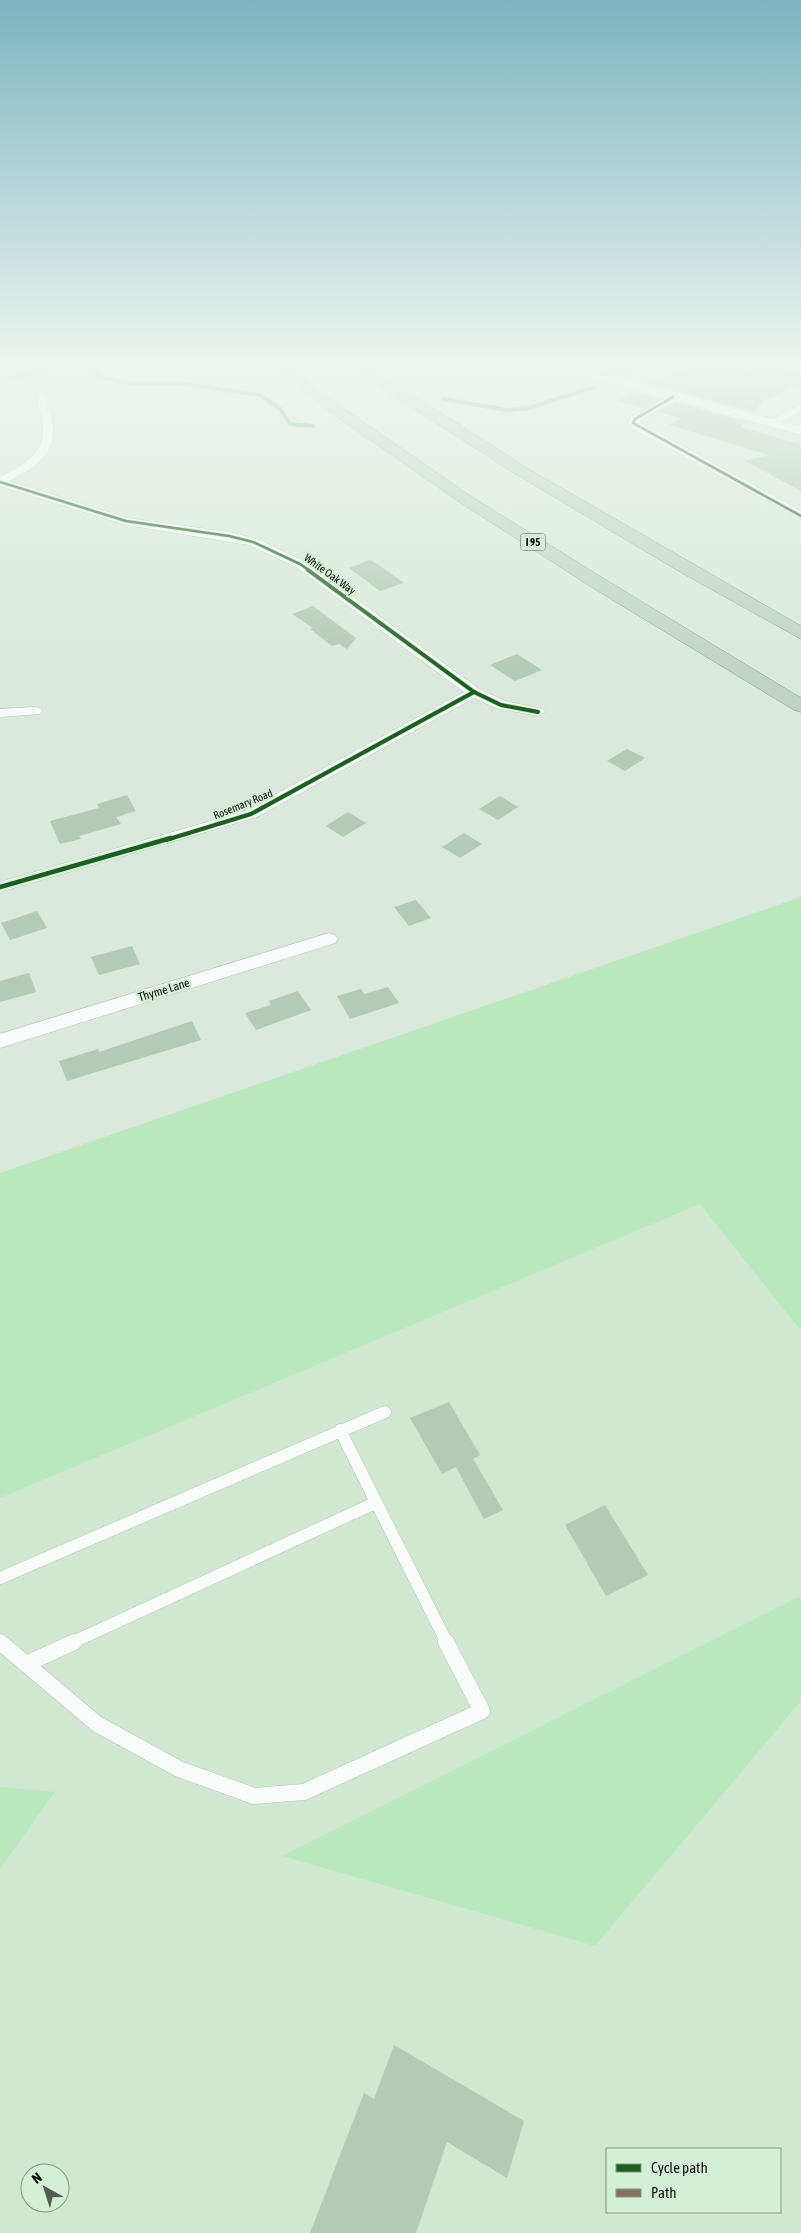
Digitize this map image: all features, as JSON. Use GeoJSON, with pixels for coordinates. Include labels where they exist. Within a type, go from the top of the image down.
{"type":"FeatureCollection","features":[{"type":"Feature","properties":{"kind":"highway","name":"I 95"},"geometry":{"type":"LineString","coordinates":[[421,468],[486,513],[801,706]]}},
{"type":"Feature","properties":{"kind":"highway"},"geometry":{"type":"LineString","coordinates":[[517,468],[563,497],[801,634]]}},
{"type":"Feature","properties":{"kind":"street"},"geometry":{"type":"LineString","coordinates":[[0,482],[22,468]]}},
{"type":"Feature","properties":{"kind":"street"},"geometry":{"type":"LineString","coordinates":[[713,468],[801,516]]}},
{"type":"Feature","properties":{"kind":"street","name":"White Oak Way"},"geometry":{"type":"LineString","coordinates":[[0,482],[126,521],[229,536],[270,549],[300,564],[474,692],[501,705],[538,712]]}},
{"type":"Feature","properties":{"kind":"street","name":"Rosemary Road"},"geometry":{"type":"LineString","coordinates":[[0,887],[211,828],[251,814],[286,797],[474,692]]}},
{"type":"Feature","properties":{"kind":"street"},"geometry":{"type":"LineString","coordinates":[[0,713],[35,711]]}},
{"type":"Feature","properties":{"kind":"street","name":"Thyme Lane"},"geometry":{"type":"LineString","coordinates":[[0,1041],[329,939]]}},
{"type":"Feature","properties":{"kind":"lane"},"geometry":{"type":"LineString","coordinates":[[0,1578],[385,1412]]}},
{"type":"Feature","properties":{"kind":"lane"},"geometry":{"type":"LineString","coordinates":[[0,1642],[97,1724],[179,1769],[254,1796],[304,1792],[431,1736],[482,1711],[375,1503],[340,1430]]}},
{"type":"Feature","properties":{"kind":"lane"},"geometry":{"type":"LineString","coordinates":[[26,1664],[375,1503]]}},
{"type":"Feature","properties":{"kind":"shaded area"},"geometry":{"type":"Polygon","coordinates":[[[700,1203],[801,1331],[801,1596],[282,1856],[595,1946],[801,1701],[801,2233],[0,2233],[0,1869],[55,1793],[0,1787],[0,1498],[700,1203]]]}},
{"type":"Feature","properties":{"kind":"green space"},"geometry":{"type":"Polygon","coordinates":[[[801,897],[801,1331],[700,1204],[0,1498],[0,1173],[801,897]]]}},
{"type":"Feature","properties":{"kind":"green space"},"geometry":{"type":"Polygon","coordinates":[[[801,1596],[801,1701],[595,1946],[282,1856],[801,1596]]]}},
{"type":"Feature","properties":{"kind":"green space"},"geometry":{"type":"Polygon","coordinates":[[[0,1787],[55,1792],[0,1869],[0,1787]]]}},
{"type":"Feature","properties":{"kind":"building"},"geometry":{"type":"Polygon","coordinates":[[[758,468],[801,468],[801,491],[758,468]]]}},
{"type":"Feature","properties":{"kind":"building"},"geometry":{"type":"Polygon","coordinates":[[[370,560],[404,583],[380,591],[349,568],[370,560]]]}},
{"type":"Feature","properties":{"kind":"building"},"geometry":{"type":"Polygon","coordinates":[[[313,606],[356,638],[347,649],[339,644],[332,646],[310,629],[313,628],[292,614],[313,606]]]}},
{"type":"Feature","properties":{"kind":"building"},"geometry":{"type":"Polygon","coordinates":[[[517,654],[542,670],[515,681],[490,665],[517,654]]]}},
{"type":"Feature","properties":{"kind":"building"},"geometry":{"type":"Polygon","coordinates":[[[627,749],[645,758],[625,771],[607,761],[627,749]]]}},
{"type":"Feature","properties":{"kind":"building"},"geometry":{"type":"Polygon","coordinates":[[[127,795],[136,811],[116,817],[121,824],[79,836],[81,839],[60,844],[50,821],[99,808],[97,804],[127,795]]]}},
{"type":"Feature","properties":{"kind":"building"},"geometry":{"type":"Polygon","coordinates":[[[500,796],[518,807],[498,820],[479,809],[500,796]]]}},
{"type":"Feature","properties":{"kind":"building"},"geometry":{"type":"Polygon","coordinates":[[[348,812],[366,823],[343,837],[326,826],[348,812]]]}},
{"type":"Feature","properties":{"kind":"building"},"geometry":{"type":"Polygon","coordinates":[[[464,833],[482,844],[460,858],[442,847],[464,833]]]}},
{"type":"Feature","properties":{"kind":"building"},"geometry":{"type":"Polygon","coordinates":[[[416,900],[431,918],[409,926],[394,907],[416,900]]]}},
{"type":"Feature","properties":{"kind":"building"},"geometry":{"type":"Polygon","coordinates":[[[37,911],[47,928],[10,940],[1,923],[37,911]]]}},
{"type":"Feature","properties":{"kind":"building"},"geometry":{"type":"Polygon","coordinates":[[[132,946],[140,964],[99,975],[91,957],[132,946]]]}},
{"type":"Feature","properties":{"kind":"building"},"geometry":{"type":"Polygon","coordinates":[[[29,973],[36,992],[0,1002],[0,981],[29,973]]]}},
{"type":"Feature","properties":{"kind":"building"},"geometry":{"type":"Polygon","coordinates":[[[388,987],[399,1003],[350,1019],[337,996],[361,989],[364,994],[388,987]]]}},
{"type":"Feature","properties":{"kind":"building"},"geometry":{"type":"Polygon","coordinates":[[[298,991],[311,1010],[256,1030],[245,1013],[271,1005],[269,1001],[298,991]]]}},
{"type":"Feature","properties":{"kind":"building"},"geometry":{"type":"Polygon","coordinates":[[[192,1021],[201,1040],[67,1081],[59,1061],[98,1049],[99,1052],[192,1021]]]}},
{"type":"Feature","properties":{"kind":"building"},"geometry":{"type":"Polygon","coordinates":[[[449,1402],[480,1455],[473,1459],[503,1510],[484,1519],[456,1467],[442,1474],[410,1418],[449,1402]]]}},
{"type":"Feature","properties":{"kind":"building"},"geometry":{"type":"Polygon","coordinates":[[[605,1505],[648,1575],[606,1596],[565,1525],[605,1505]]]}},
{"type":"Feature","properties":{"kind":"building"},"geometry":{"type":"Polygon","coordinates":[[[394,2045],[524,2121],[507,2178],[447,2142],[416,2233],[310,2233],[364,2093],[374,2099],[394,2045]]]}},
{"type":"Feature","properties":{"kind":"cycle path"},"geometry":{"type":"LineString","coordinates":[[713,468],[801,516]]}},
{"type":"Feature","properties":{"kind":"cycle path"},"geometry":{"type":"LineString","coordinates":[[0,482],[126,521],[229,536],[253,542],[300,564],[474,692],[501,705],[538,712]]}},
{"type":"Feature","properties":{"kind":"cycle path"},"geometry":{"type":"LineString","coordinates":[[0,887],[251,814],[474,692]]}}]}
